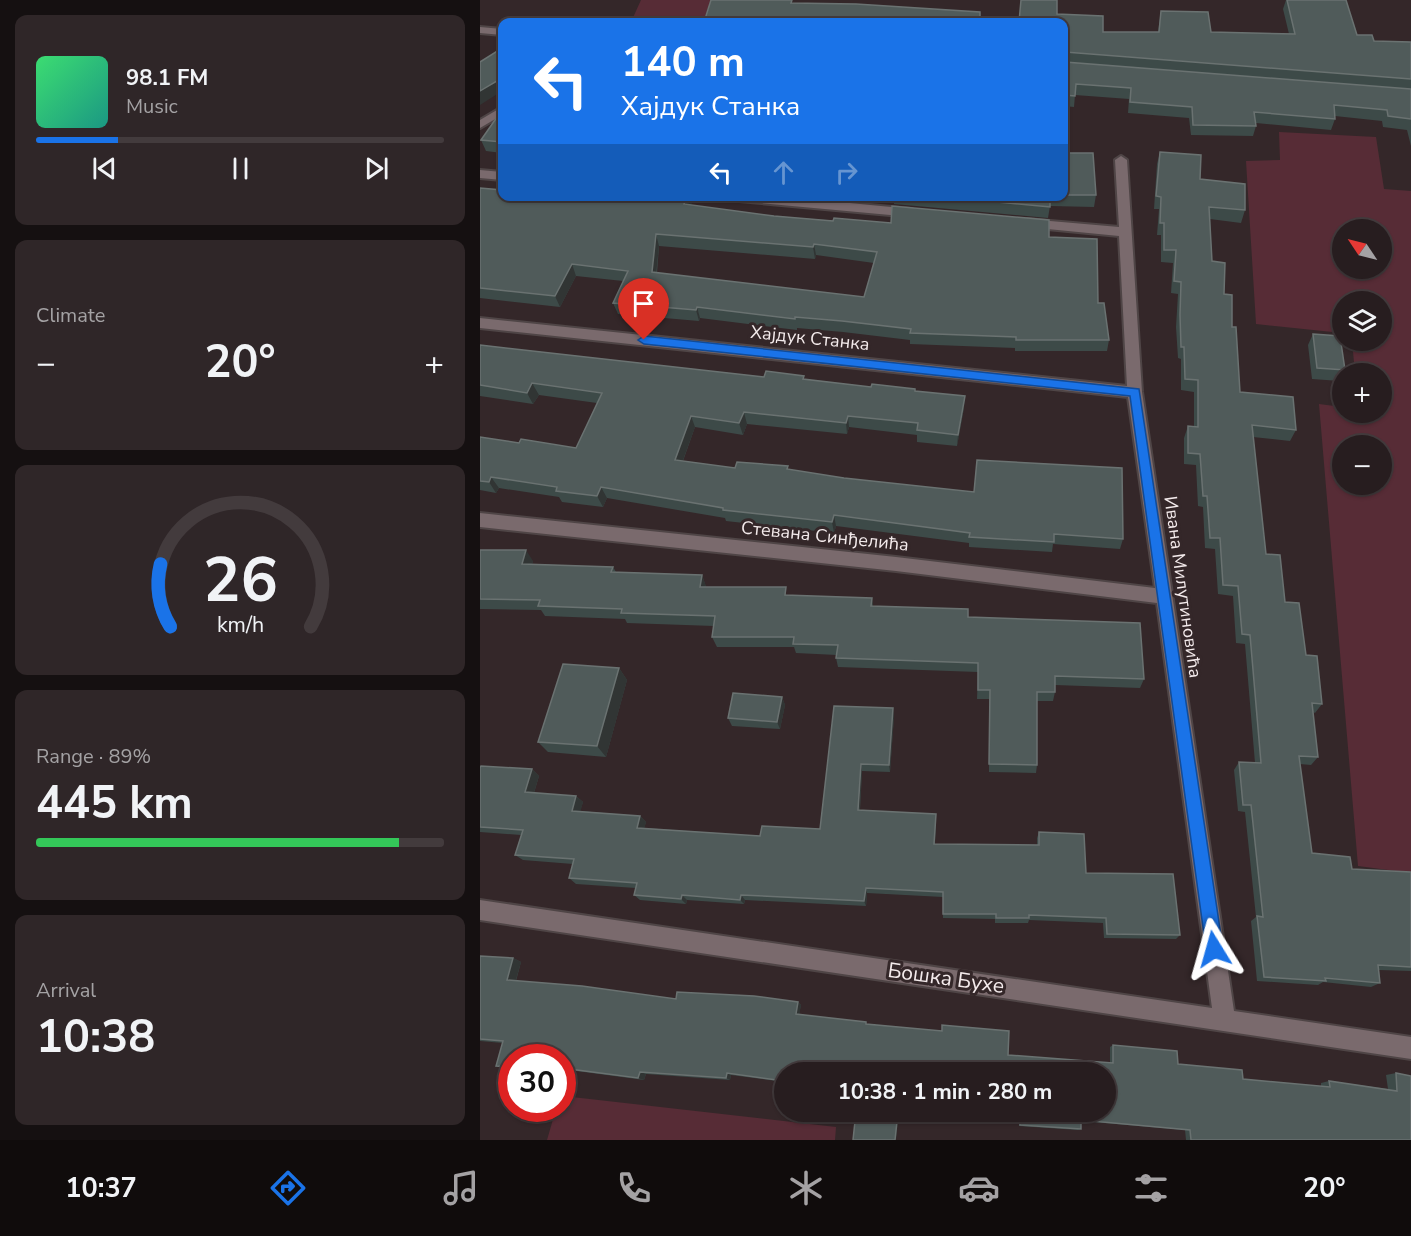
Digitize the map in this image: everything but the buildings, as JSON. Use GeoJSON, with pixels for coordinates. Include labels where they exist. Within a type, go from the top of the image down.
{"type":"FeatureCollection","features":[{"type":"Feature","properties":{"kind":"street"},"geometry":{"type":"LineString","coordinates":[[480,30],[498,32]]}},
{"type":"Feature","properties":{"kind":"street"},"geometry":{"type":"LineString","coordinates":[[480,125],[498,113]]}},
{"type":"Feature","properties":{"kind":"street","name":"Ивана Милутиновића"},"geometry":{"type":"LineString","coordinates":[[1121,160],[1135,392],[1224,1019]]}},
{"type":"Feature","properties":{"kind":"street"},"geometry":{"type":"LineString","coordinates":[[480,174],[498,176]]}},
{"type":"Feature","properties":{"kind":"street"},"geometry":{"type":"LineString","coordinates":[[783,201],[926,214]]}},
{"type":"Feature","properties":{"kind":"street"},"geometry":{"type":"LineString","coordinates":[[1019,223],[1124,232]]}},
{"type":"Feature","properties":{"kind":"street","name":"Хајдук Станка"},"geometry":{"type":"LineString","coordinates":[[480,323],[1135,392]]}},
{"type":"Feature","properties":{"kind":"street","name":"Стевана Синђелића"},"geometry":{"type":"LineString","coordinates":[[480,520],[896,564],[1165,597]]}},
{"type":"Feature","properties":{"kind":"street","name":"Бошка Бухе"},"geometry":{"type":"LineString","coordinates":[[480,910],[1411,1048]]}},
{"type":"Feature","properties":{"kind":"shaded area"},"geometry":{"type":"Polygon","coordinates":[[[641,0],[711,0],[704,18],[633,18],[641,0]]]}},
{"type":"Feature","properties":{"kind":"shaded area"},"geometry":{"type":"Polygon","coordinates":[[[1279,132],[1376,137],[1384,189],[1411,191],[1411,873],[1358,866],[1319,404],[1332,406],[1332,423],[1392,423],[1392,363],[1354,363],[1353,351],[1392,351],[1392,291],[1332,291],[1332,332],[1256,324],[1246,161],[1280,160],[1279,132]]]}},
{"type":"Feature","properties":{"kind":"shaded area"},"geometry":{"type":"Polygon","coordinates":[[[576,1097],[774,1120],[774,1122],[836,1127],[835,1140],[547,1140],[552,1122],[576,1122],[576,1097]]]}},
{"type":"Feature","properties":{"kind":"route"},"geometry":{"type":"LineString","coordinates":[[644,340],[1135,392],[1214,949]]}}]}
